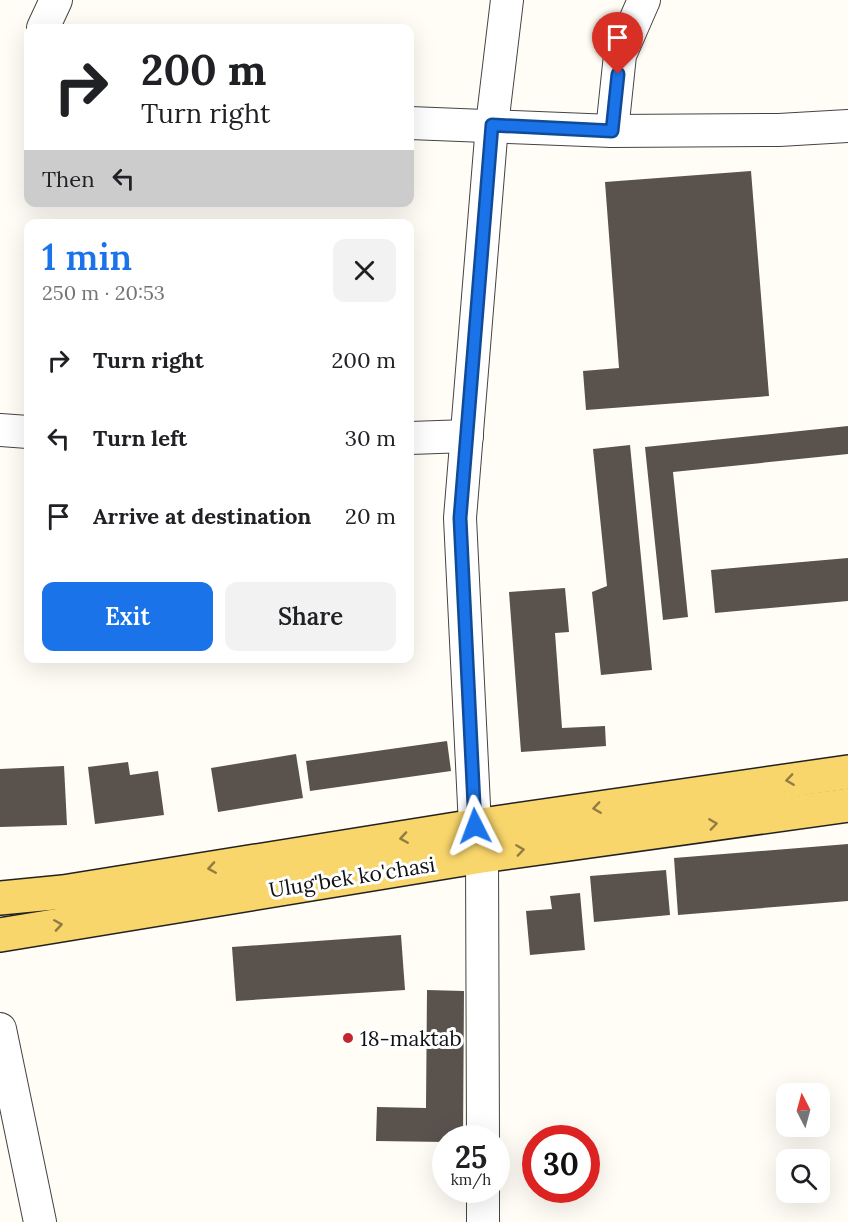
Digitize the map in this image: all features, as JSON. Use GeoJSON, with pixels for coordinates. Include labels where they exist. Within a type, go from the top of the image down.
{"type":"FeatureCollection","features":[{"type":"Feature","properties":{"kind":"main road","name":"Ulug'bek ko'chasi"},"geometry":{"type":"LineString","coordinates":[[0,934],[848,772]]}},
{"type":"Feature","properties":{"kind":"main road","name":"Ulug'bek ko'chasi"},"geometry":{"type":"LineString","coordinates":[[0,898],[478,841],[848,805]]}},
{"type":"Feature","properties":{"kind":"street"},"geometry":{"type":"LineString","coordinates":[[45,24],[56,0]]}},
{"type":"Feature","properties":{"kind":"street"},"geometry":{"type":"LineString","coordinates":[[483,1125],[478,841],[460,518],[492,125],[507,0]]}},
{"type":"Feature","properties":{"kind":"street"},"geometry":{"type":"LineString","coordinates":[[612,131],[620,55],[644,0]]}},
{"type":"Feature","properties":{"kind":"street"},"geometry":{"type":"LineString","coordinates":[[414,123],[612,131],[779,130],[848,126]]}},
{"type":"Feature","properties":{"kind":"street"},"geometry":{"type":"LineString","coordinates":[[0,430],[24,432]]}},
{"type":"Feature","properties":{"kind":"street"},"geometry":{"type":"LineString","coordinates":[[414,438],[467,436]]}},
{"type":"Feature","properties":{"kind":"street"},"geometry":{"type":"LineString","coordinates":[[0,1029],[40,1222]]}},
{"type":"Feature","properties":{"kind":"street"},"geometry":{"type":"LineString","coordinates":[[483,1203],[483,1222]]}},
{"type":"Feature","properties":{"kind":"building"},"geometry":{"type":"Polygon","coordinates":[[[751,171],[769,396],[586,410],[583,371],[619,368],[605,182],[751,171]]]}},
{"type":"Feature","properties":{"kind":"building"},"geometry":{"type":"Polygon","coordinates":[[[848,426],[848,454],[673,472],[688,617],[663,620],[645,447],[848,426]]]}},
{"type":"Feature","properties":{"kind":"building"},"geometry":{"type":"Polygon","coordinates":[[[630,445],[652,670],[601,675],[592,592],[607,586],[593,449],[630,445]]]}},
{"type":"Feature","properties":{"kind":"building"},"geometry":{"type":"Polygon","coordinates":[[[848,558],[848,601],[715,613],[711,570],[848,558]]]}},
{"type":"Feature","properties":{"kind":"building"},"geometry":{"type":"Polygon","coordinates":[[[565,588],[569,632],[555,633],[562,728],[605,726],[606,746],[521,752],[509,592],[565,588]]]}},
{"type":"Feature","properties":{"kind":"building"},"geometry":{"type":"Polygon","coordinates":[[[447,741],[451,771],[310,791],[306,761],[447,741]]]}},
{"type":"Feature","properties":{"kind":"building"},"geometry":{"type":"Polygon","coordinates":[[[296,754],[303,798],[218,812],[211,768],[296,754]]]}},
{"type":"Feature","properties":{"kind":"building"},"geometry":{"type":"Polygon","coordinates":[[[128,762],[130,775],[158,771],[164,815],[95,824],[88,767],[128,762]]]}},
{"type":"Feature","properties":{"kind":"building"},"geometry":{"type":"Polygon","coordinates":[[[64,766],[67,825],[0,827],[0,769],[64,766]]]}},
{"type":"Feature","properties":{"kind":"building"},"geometry":{"type":"Polygon","coordinates":[[[848,844],[848,901],[678,915],[674,858],[848,844]]]}},
{"type":"Feature","properties":{"kind":"building"},"geometry":{"type":"Polygon","coordinates":[[[666,870],[670,915],[594,922],[590,876],[666,870]]]}},
{"type":"Feature","properties":{"kind":"building"},"geometry":{"type":"Polygon","coordinates":[[[580,893],[585,950],[530,955],[526,911],[552,909],[550,896],[580,893]]]}},
{"type":"Feature","properties":{"kind":"building"},"geometry":{"type":"Polygon","coordinates":[[[401,935],[405,990],[236,1001],[232,947],[401,935]]]}},
{"type":"Feature","properties":{"kind":"building"},"geometry":{"type":"Polygon","coordinates":[[[427,990],[464,991],[463,1125],[432,1125],[432,1142],[376,1141],[377,1107],[426,1108],[427,990]]]}},
{"type":"Feature","properties":{"kind":"place","name":"18-maktab"},"geometry":{"type":"Point","coordinates":[348,1038]}},
{"type":"Feature","properties":{"kind":"route"},"geometry":{"type":"LineString","coordinates":[[475,826],[460,518],[492,125],[612,131],[618,74]]}}]}
